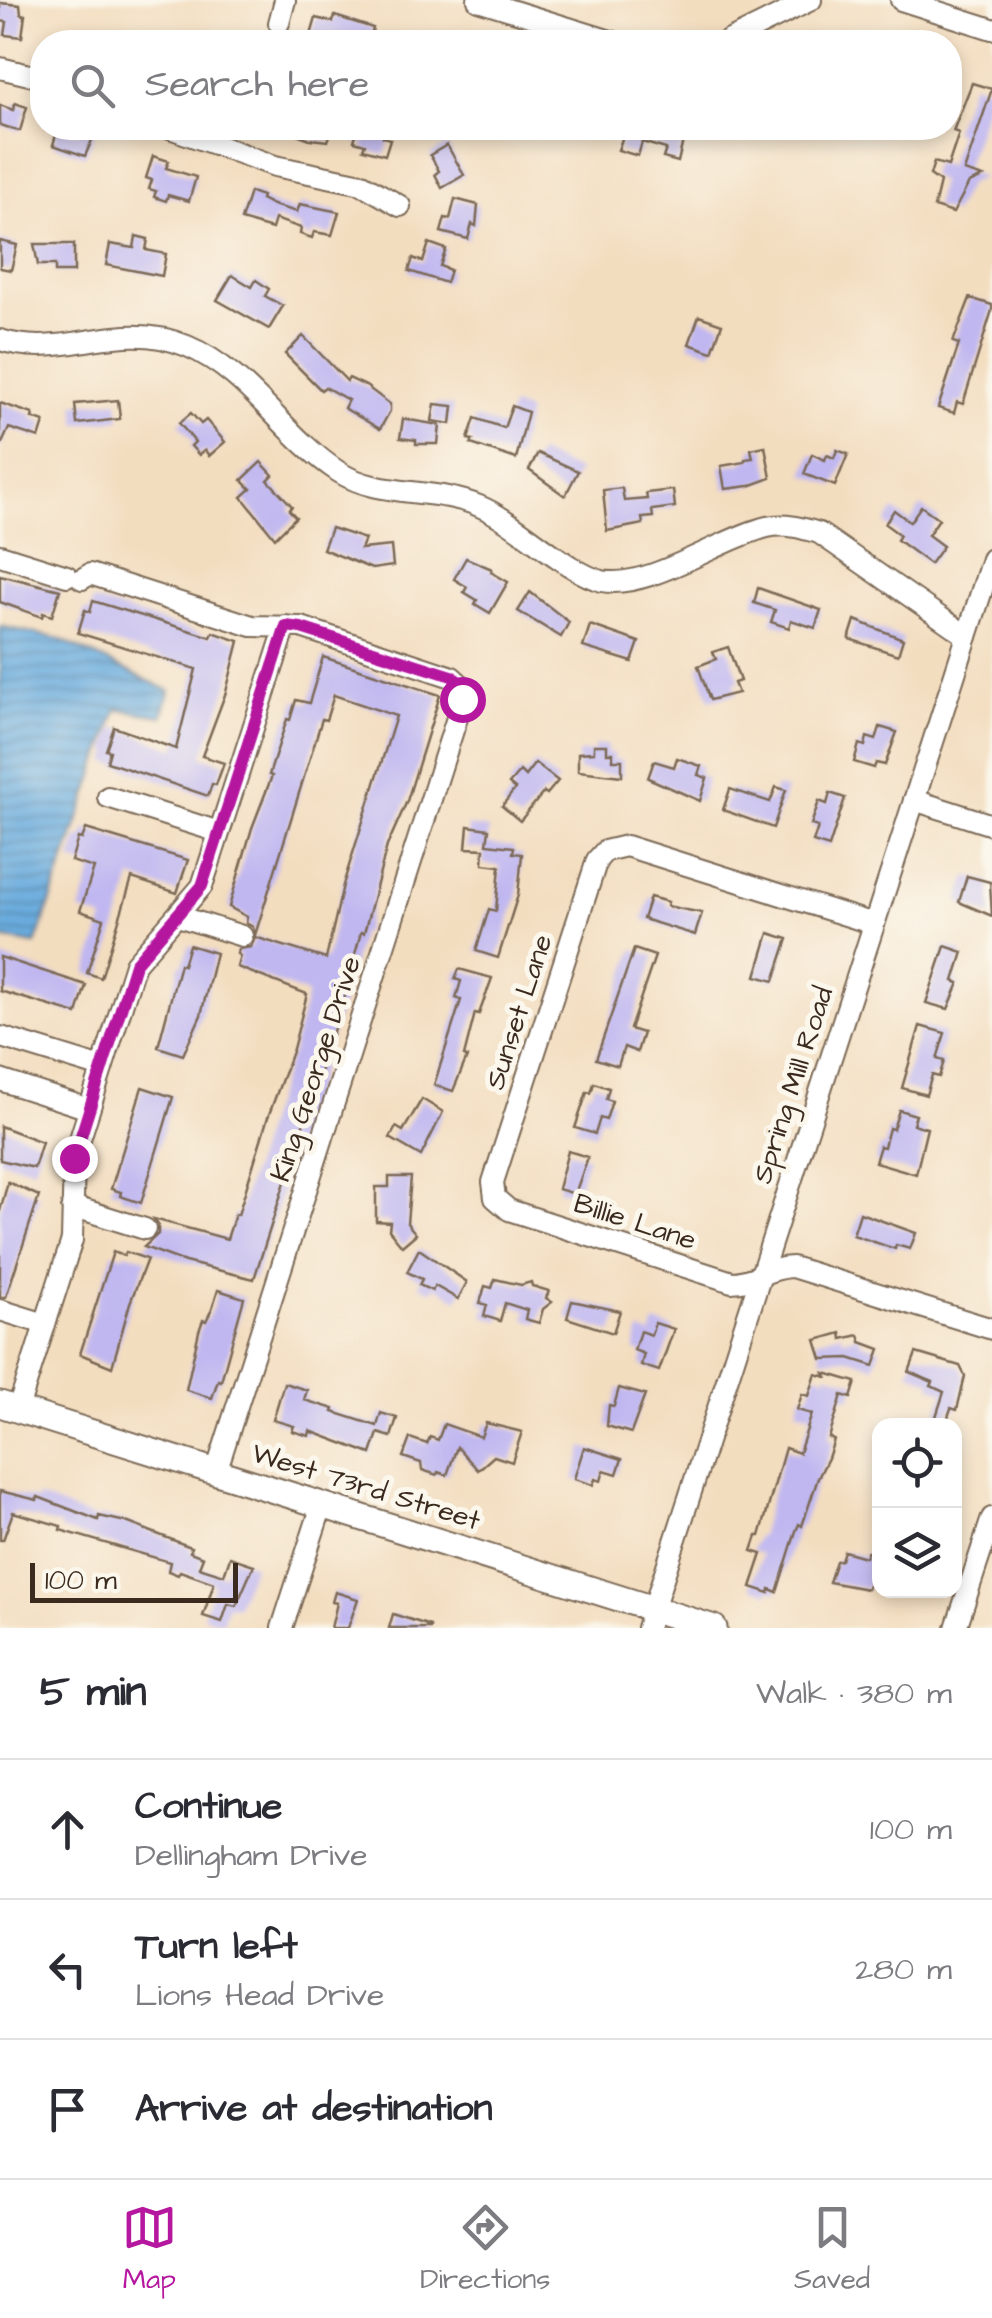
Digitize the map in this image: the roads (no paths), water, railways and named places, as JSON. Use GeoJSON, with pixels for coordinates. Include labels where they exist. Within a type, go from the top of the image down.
{"type":"FeatureCollection","features":[{"type":"Feature","properties":{"kind":"main road","name":"West 73rd Street"},"geometry":{"type":"LineString","coordinates":[[9,1406],[322,1504],[650,1619],[714,1628]]}},
{"type":"Feature","properties":{"kind":"street"},"geometry":{"type":"LineString","coordinates":[[279,23],[285,0]]}},
{"type":"Feature","properties":{"kind":"street"},"geometry":{"type":"LineString","coordinates":[[478,0],[575,30]]}},
{"type":"Feature","properties":{"kind":"street"},"geometry":{"type":"LineString","coordinates":[[750,30],[811,0]]}},
{"type":"Feature","properties":{"kind":"street"},"geometry":{"type":"LineString","coordinates":[[901,0],[992,29]]}},
{"type":"Feature","properties":{"kind":"street"},"geometry":{"type":"LineString","coordinates":[[0,68],[30,75]]}},
{"type":"Feature","properties":{"kind":"street"},"geometry":{"type":"LineString","coordinates":[[202,140],[258,161],[362,184],[400,206]]}},
{"type":"Feature","properties":{"kind":"street"},"geometry":{"type":"LineString","coordinates":[[0,340],[32,347],[56,346],[128,334],[164,338],[186,346],[227,368],[339,472],[368,484],[478,506],[506,519],[583,574],[601,581],[634,580],[768,526],[794,525],[819,533],[967,636]]}},
{"type":"Feature","properties":{"kind":"street"},"geometry":{"type":"LineString","coordinates":[[0,555],[75,578],[90,574],[252,626],[286,626],[202,886],[135,964],[72,1165],[72,1236],[45,1324],[9,1406]]}},
{"type":"Feature","properties":{"kind":"street","name":"Spring Mill Road"},"geometry":{"type":"LineString","coordinates":[[650,1619],[992,560]]}},
{"type":"Feature","properties":{"kind":"street","name":"King George Drive"},"geometry":{"type":"LineString","coordinates":[[216,1472],[462,699],[461,684],[452,676],[286,626]]}},
{"type":"Feature","properties":{"kind":"street"},"geometry":{"type":"LineString","coordinates":[[108,797],[219,832]]}},
{"type":"Feature","properties":{"kind":"street"},"geometry":{"type":"LineString","coordinates":[[914,800],[992,825]]}},
{"type":"Feature","properties":{"kind":"street","name":"Sunset Lane"},"geometry":{"type":"LineString","coordinates":[[495,1198],[493,1182],[597,860],[610,848],[626,846],[874,924]]}},
{"type":"Feature","properties":{"kind":"street"},"geometry":{"type":"LineString","coordinates":[[178,916],[242,936]]}},
{"type":"Feature","properties":{"kind":"street"},"geometry":{"type":"LineString","coordinates":[[1,1036],[102,1068]]}},
{"type":"Feature","properties":{"kind":"street"},"geometry":{"type":"LineString","coordinates":[[0,1080],[89,1109]]}},
{"type":"Feature","properties":{"kind":"street","name":"Billie Lane"},"geometry":{"type":"LineString","coordinates":[[495,1198],[509,1210],[732,1282],[746,1282],[777,1267],[792,1266],[992,1328]]}},
{"type":"Feature","properties":{"kind":"street"},"geometry":{"type":"LineString","coordinates":[[72,1206],[145,1229]]}},
{"type":"Feature","properties":{"kind":"street"},"geometry":{"type":"LineString","coordinates":[[0,1310],[45,1324]]}},
{"type":"Feature","properties":{"kind":"street"},"geometry":{"type":"LineString","coordinates":[[282,1628],[322,1504]]}},
{"type":"Feature","properties":{"kind":"street"},"geometry":{"type":"LineString","coordinates":[[956,1628],[992,1518]]}},
{"type":"Feature","properties":{"kind":"water"},"geometry":{"type":"Polygon","coordinates":[[[0,626],[59,639],[170,691],[162,716],[117,709],[36,944],[0,938],[0,626]]]}}]}
